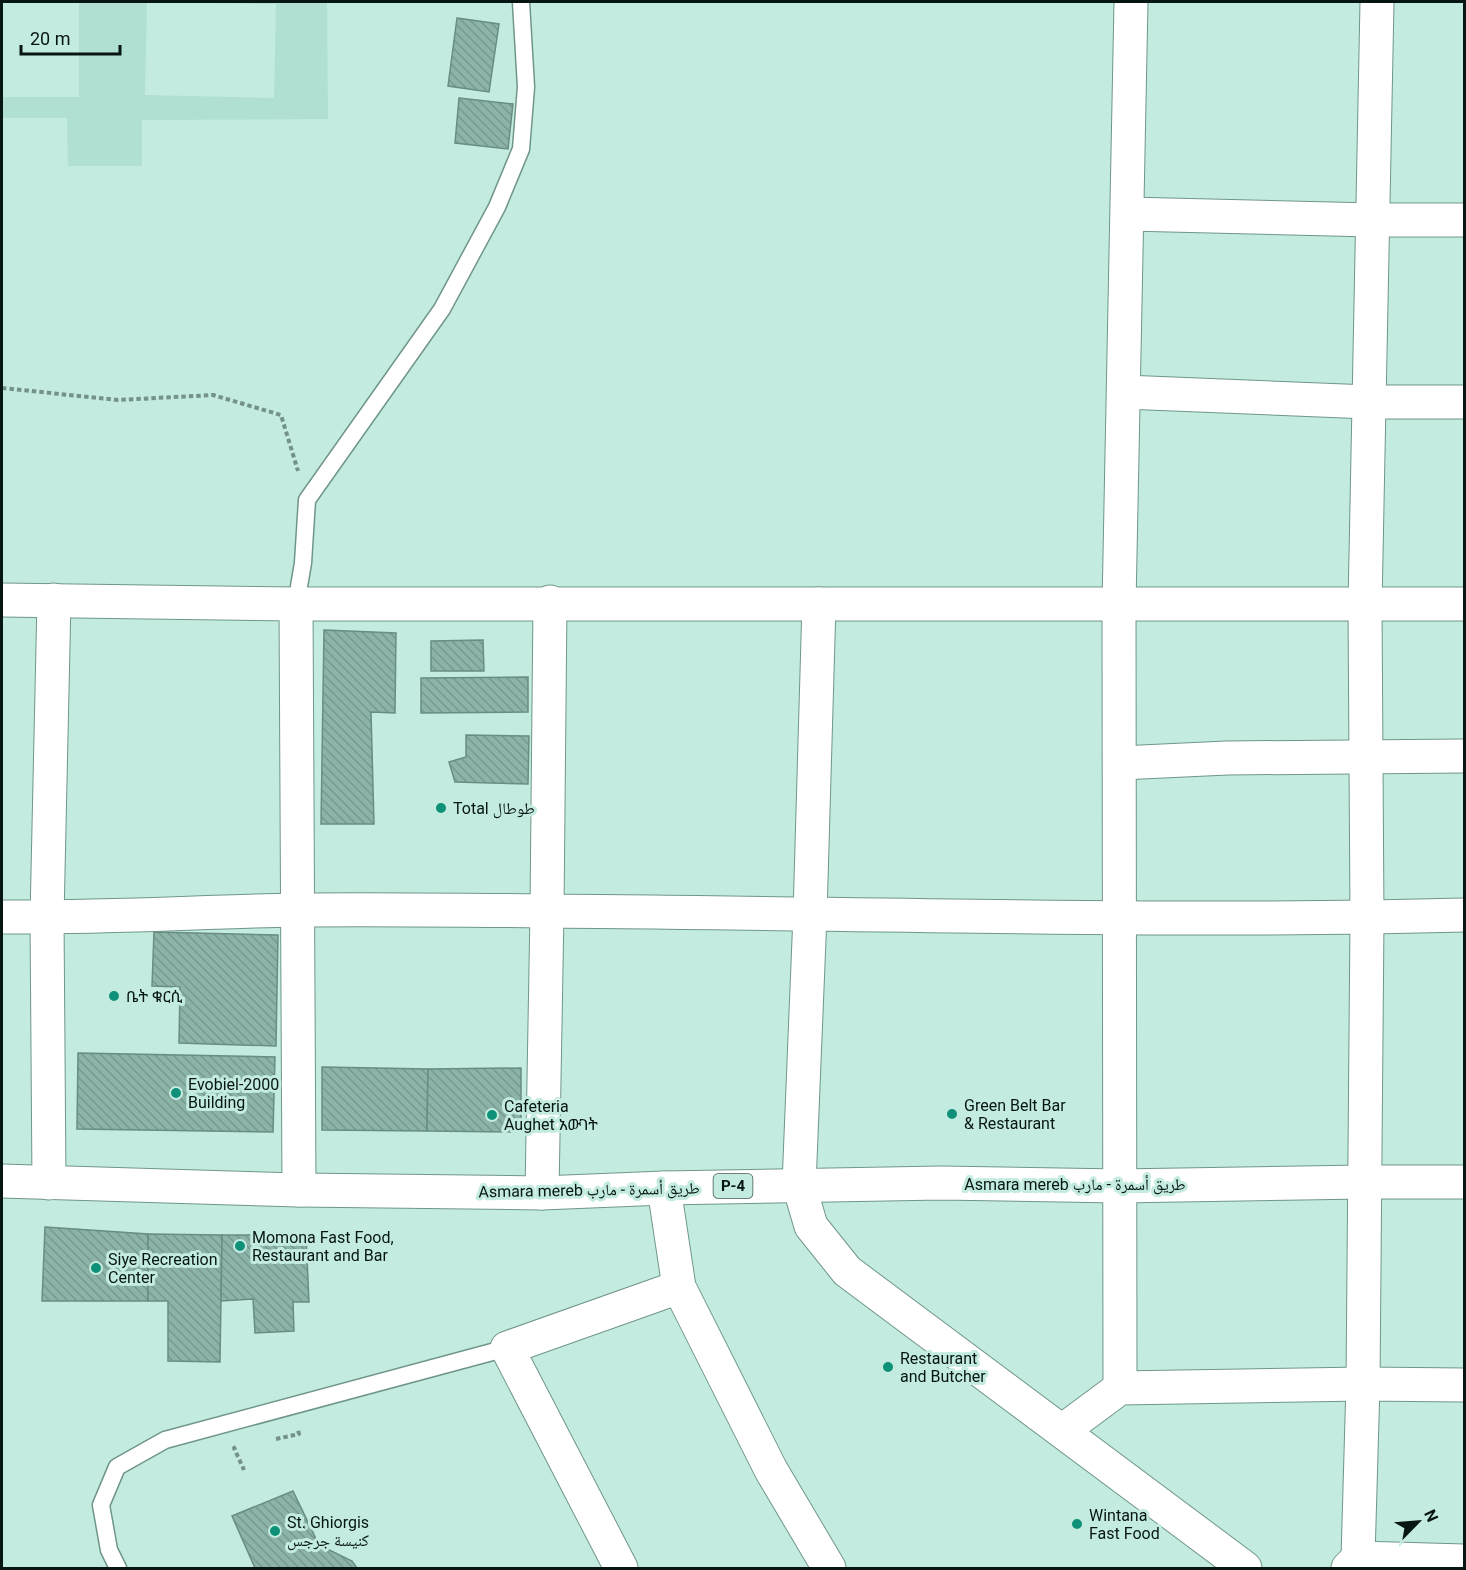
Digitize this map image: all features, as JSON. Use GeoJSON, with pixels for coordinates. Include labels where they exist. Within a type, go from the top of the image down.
{"type":"FeatureCollection","features":[{"type":"Feature","properties":{"kind":"main road"},"geometry":{"type":"LineString","coordinates":[[1120,1388],[1119,605],[1131,2]]}},
{"type":"Feature","properties":{"kind":"main road"},"geometry":{"type":"LineString","coordinates":[[1377,2],[1365,605],[1367,918],[1363,1384],[1353,1563],[1464,1562]]}},
{"type":"Feature","properties":{"kind":"main road"},"geometry":{"type":"LineString","coordinates":[[1128,214],[1464,220]]}},
{"type":"Feature","properties":{"kind":"main road"},"geometry":{"type":"LineString","coordinates":[[1124,392],[1369,402],[1464,402]]}},
{"type":"Feature","properties":{"kind":"main road"},"geometry":{"type":"LineString","coordinates":[[2,600],[296,604],[550,602],[1464,604]]}},
{"type":"Feature","properties":{"kind":"main road"},"geometry":{"type":"LineString","coordinates":[[49,1183],[47,918],[54,600]]}},
{"type":"Feature","properties":{"kind":"main road"},"geometry":{"type":"LineString","coordinates":[[542,1193],[550,602]]}},
{"type":"Feature","properties":{"kind":"main road"},"geometry":{"type":"LineString","coordinates":[[296,604],[299,1190]]}},
{"type":"Feature","properties":{"kind":"main road"},"geometry":{"type":"LineString","coordinates":[[819,604],[799,1185],[811,1226],[847,1271],[1245,1569]]}},
{"type":"Feature","properties":{"kind":"main road"},"geometry":{"type":"LineString","coordinates":[[1119,763],[1227,758],[1464,756]]}},
{"type":"Feature","properties":{"kind":"main road"},"geometry":{"type":"LineString","coordinates":[[2,917],[47,918],[297,910],[547,910],[1119,917],[1367,918],[1464,915]]}},
{"type":"Feature","properties":{"kind":"main road","name":"Asmara mereb طريق أسمرة - مارب"},"geometry":{"type":"LineString","coordinates":[[2,1181],[299,1190],[542,1193],[664,1188],[941,1183],[1119,1186],[1464,1182]]}},
{"type":"Feature","properties":{"kind":"main road"},"geometry":{"type":"LineString","coordinates":[[664,1188],[679,1287],[771,1470],[829,1569]]}},
{"type":"Feature","properties":{"kind":"main road"},"geometry":{"type":"LineString","coordinates":[[621,1569],[507,1348],[679,1287]]}},
{"type":"Feature","properties":{"kind":"main road"},"geometry":{"type":"LineString","coordinates":[[1062,1431],[1120,1388],[1363,1384],[1464,1385]]}},
{"type":"Feature","properties":{"kind":"lane"},"geometry":{"type":"LineString","coordinates":[[296,604],[303,563],[307,500],[442,309],[497,207],[521,149],[526,87],[521,2]]}},
{"type":"Feature","properties":{"kind":"lane"},"geometry":{"type":"LineString","coordinates":[[118,1569],[109,1550],[101,1506],[117,1467],[165,1440],[507,1348]]}},
{"type":"Feature","properties":{"kind":"path"},"geometry":{"type":"LineString","coordinates":[[2,388],[118,400],[213,395],[281,415],[307,500]]}},
{"type":"Feature","properties":{"kind":"shaded area"},"geometry":{"type":"Polygon","coordinates":[[[2,2],[147,2],[145,95],[274,98],[276,4],[155,2],[327,2],[328,119],[142,120],[142,166],[68,166],[67,118],[2,118],[2,97],[79,97],[79,3],[2,2]]]}},
{"type":"Feature","properties":{"kind":"building"},"geometry":{"type":"Polygon","coordinates":[[[457,18],[499,24],[489,92],[448,86],[457,18]]]}},
{"type":"Feature","properties":{"kind":"building"},"geometry":{"type":"Polygon","coordinates":[[[459,98],[513,104],[508,149],[455,143],[459,98]]]}},
{"type":"Feature","properties":{"kind":"building"},"geometry":{"type":"Polygon","coordinates":[[[324,630],[396,633],[395,713],[371,712],[374,824],[321,824],[324,630]]]}},
{"type":"Feature","properties":{"kind":"building"},"geometry":{"type":"Polygon","coordinates":[[[483,640],[484,671],[431,671],[431,641],[483,640]]]}},
{"type":"Feature","properties":{"kind":"building"},"geometry":{"type":"Polygon","coordinates":[[[528,677],[528,712],[421,713],[421,678],[528,677]]]}},
{"type":"Feature","properties":{"kind":"building"},"geometry":{"type":"Polygon","coordinates":[[[466,735],[529,736],[528,784],[455,782],[449,762],[466,757],[466,735]]]}},
{"type":"Feature","properties":{"kind":"building"},"geometry":{"type":"Polygon","coordinates":[[[154,932],[278,935],[276,1046],[179,1043],[180,987],[152,986],[154,932]]]}},
{"type":"Feature","properties":{"kind":"building","name":"Evobiel-2000 Building"},"geometry":{"type":"Polygon","coordinates":[[[78,1053],[275,1057],[273,1132],[77,1129],[78,1053]]]}},
{"type":"Feature","properties":{"kind":"building"},"geometry":{"type":"Polygon","coordinates":[[[322,1067],[428,1069],[427,1131],[322,1130],[322,1067]]]}},
{"type":"Feature","properties":{"kind":"building"},"geometry":{"type":"Polygon","coordinates":[[[521,1068],[521,1132],[427,1131],[428,1069],[521,1068]]]}},
{"type":"Feature","properties":{"kind":"building","name":"Siye Recreation Center"},"geometry":{"type":"Polygon","coordinates":[[[45,1227],[148,1234],[148,1301],[42,1301],[45,1227]]]}},
{"type":"Feature","properties":{"kind":"building"},"geometry":{"type":"Polygon","coordinates":[[[148,1234],[222,1235],[220,1362],[168,1361],[168,1301],[148,1301],[148,1234]]]}},
{"type":"Feature","properties":{"kind":"building"},"geometry":{"type":"Polygon","coordinates":[[[222,1235],[306,1235],[309,1302],[293,1302],[294,1331],[255,1333],[253,1299],[221,1301],[222,1235]]]}},
{"type":"Feature","properties":{"kind":"building","name":"St. Ghiorgis كنيسة جرجس"},"geometry":{"type":"Polygon","coordinates":[[[293,1491],[319,1545],[352,1561],[357,1568],[255,1568],[232,1516],[293,1491]]]}},
{"type":"Feature","properties":{"kind":"place","name":"Total طوطال"},"geometry":{"type":"Point","coordinates":[441,808]}},
{"type":"Feature","properties":{"kind":"place","name":"ቤት ቁርሲ"},"geometry":{"type":"Point","coordinates":[114,996]}},
{"type":"Feature","properties":{"kind":"place","name":"Evobiel-2000 Building"},"geometry":{"type":"Point","coordinates":[176,1093]}},
{"type":"Feature","properties":{"kind":"place","name":"Green Belt Bar & Restaurant"},"geometry":{"type":"Point","coordinates":[952,1114]}},
{"type":"Feature","properties":{"kind":"place","name":"Cafeteria Aughet አውገት"},"geometry":{"type":"Point","coordinates":[492,1115]}},
{"type":"Feature","properties":{"kind":"place","name":"Momona Fast Food, Restaurant and Bar"},"geometry":{"type":"Point","coordinates":[240,1246]}},
{"type":"Feature","properties":{"kind":"place","name":"Siye Recreation Center"},"geometry":{"type":"Point","coordinates":[96,1268]}},
{"type":"Feature","properties":{"kind":"place","name":"Restaurant and Butcher"},"geometry":{"type":"Point","coordinates":[888,1367]}},
{"type":"Feature","properties":{"kind":"place","name":"Wintana Fast Food"},"geometry":{"type":"Point","coordinates":[1077,1524]}},
{"type":"Feature","properties":{"kind":"place","name":"St. Ghiorgis كنيسة جرجس"},"geometry":{"type":"Point","coordinates":[275,1531]}}]}
